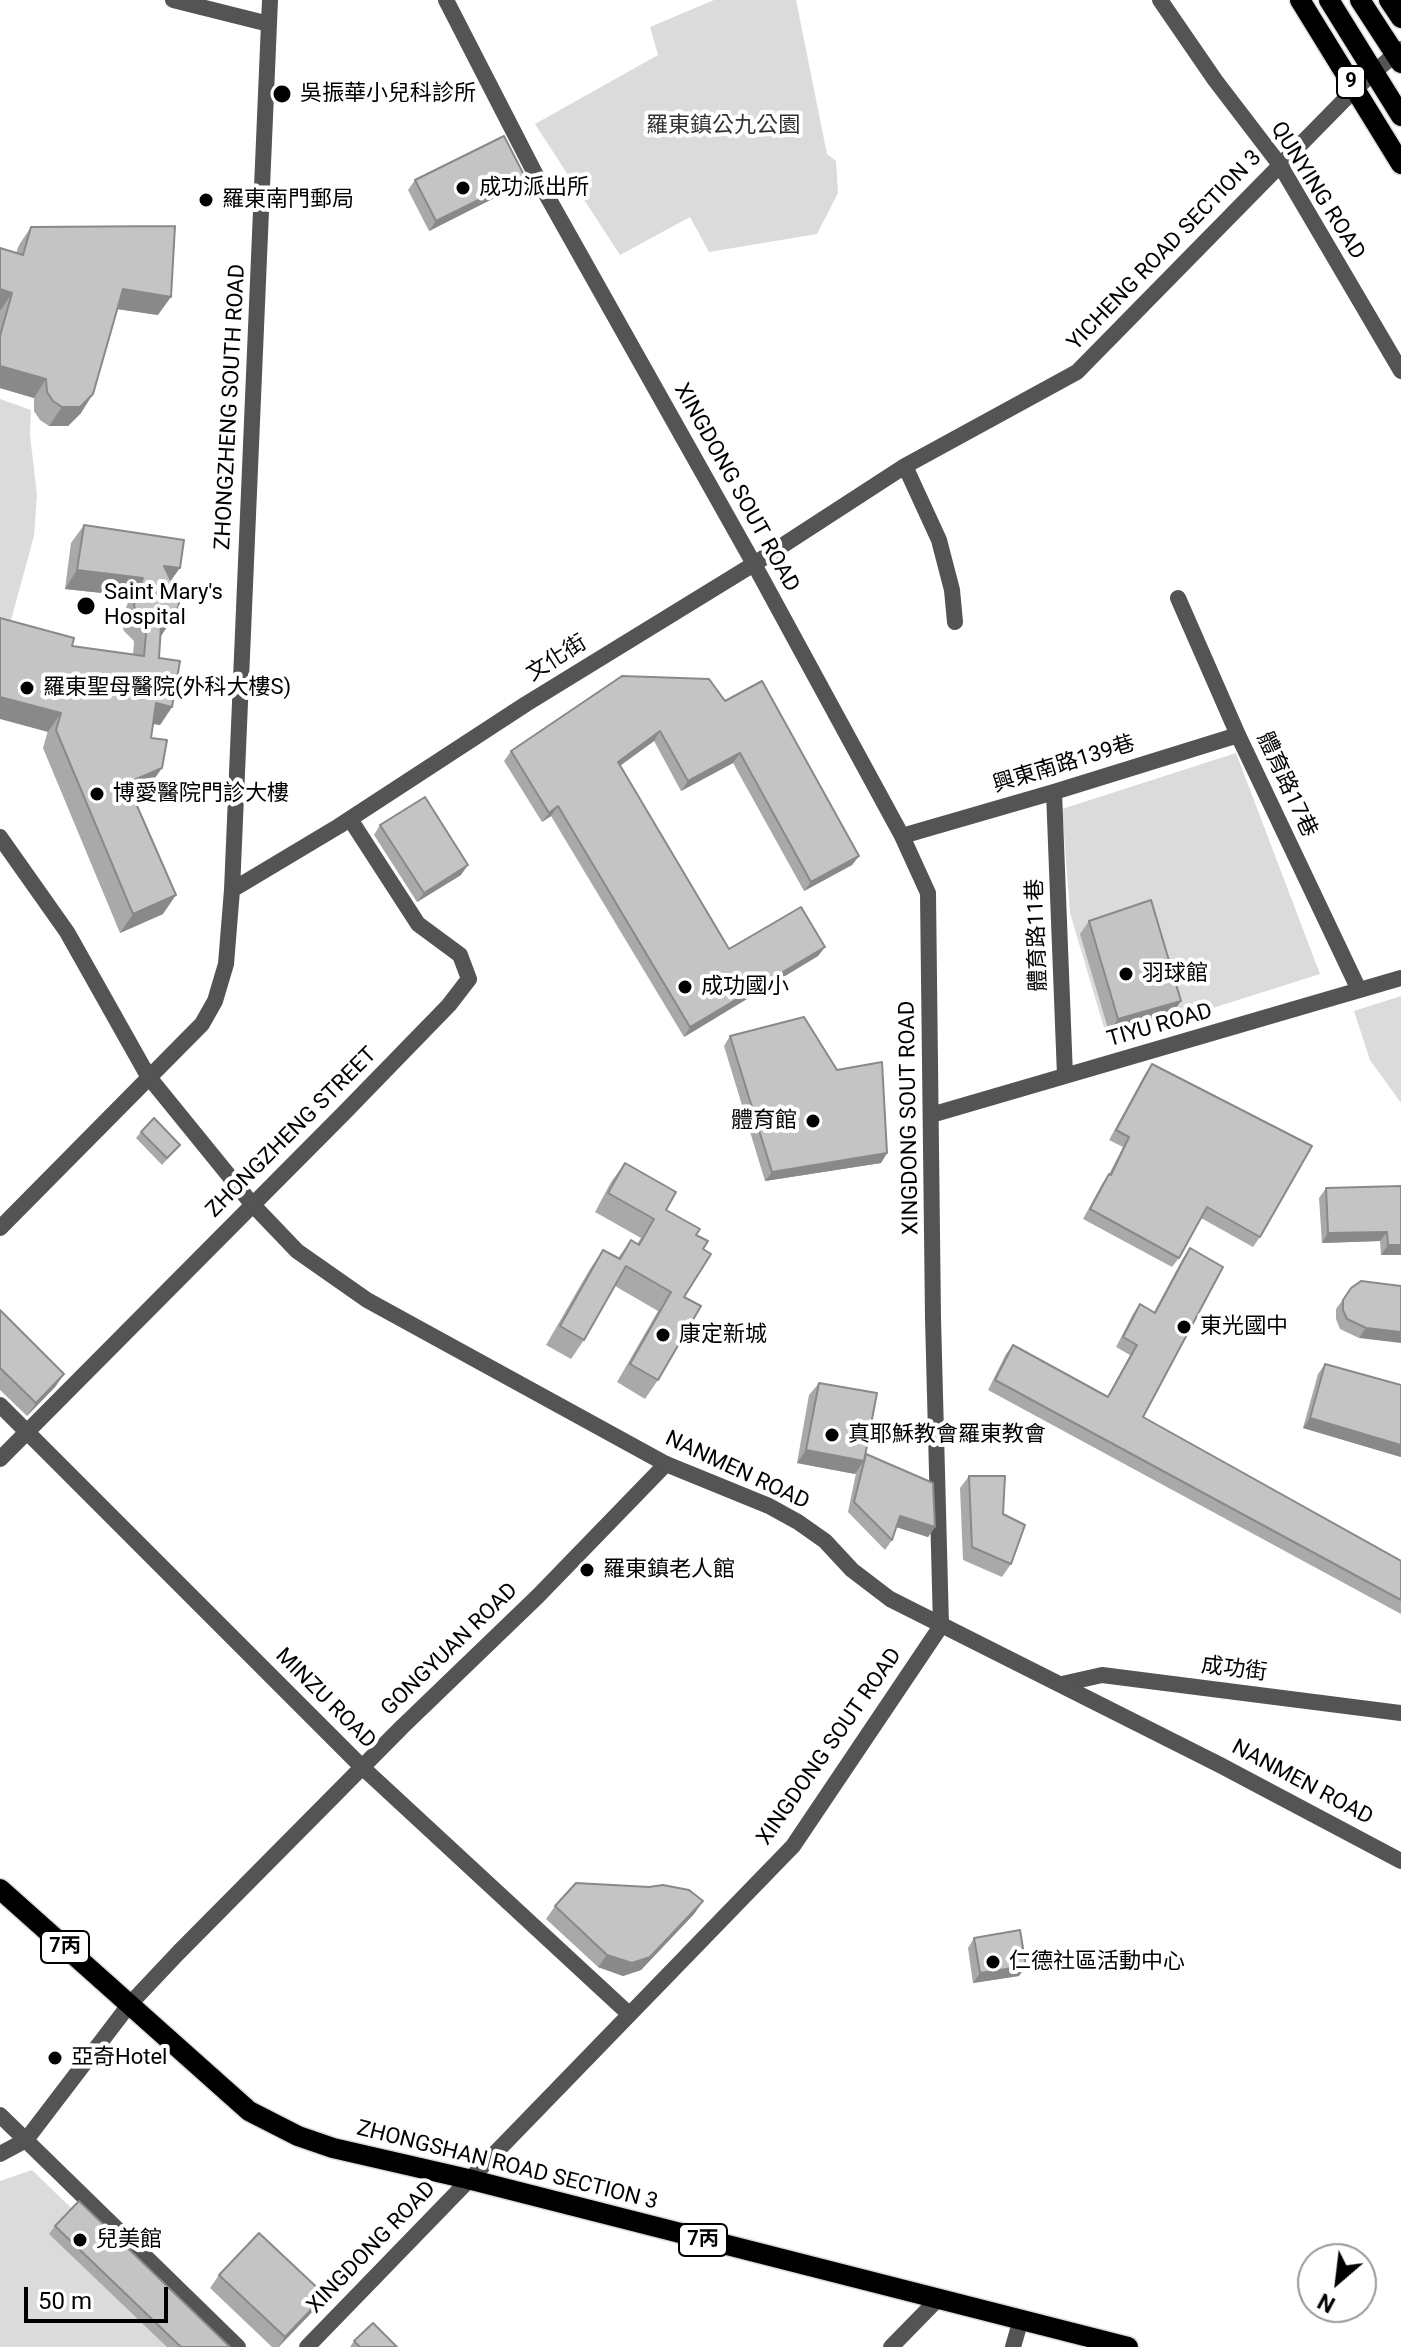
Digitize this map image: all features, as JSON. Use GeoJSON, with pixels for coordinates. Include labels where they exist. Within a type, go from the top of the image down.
{"type":"FeatureCollection","features":[{"type":"Feature","properties":{"kind":"main road","name":"9"},"geometry":{"type":"LineString","coordinates":[[1300,0],[1401,164]]}},
{"type":"Feature","properties":{"kind":"main road","name":"9"},"geometry":{"type":"LineString","coordinates":[[1329,0],[1401,116]]}},
{"type":"Feature","properties":{"kind":"main road","name":"9"},"geometry":{"type":"LineString","coordinates":[[1360,0],[1399,55]]}},
{"type":"Feature","properties":{"kind":"main road"},"geometry":{"type":"LineString","coordinates":[[1389,0],[1401,18]]}},
{"type":"Feature","properties":{"kind":"main road","name":"ZHONGSHAN ROAD SECTION 3"},"geometry":{"type":"LineString","coordinates":[[0,1889],[249,2111],[272,2125],[333,2148],[468,2179],[1128,2347]]}},
{"type":"Feature","properties":{"kind":"street"},"geometry":{"type":"LineString","coordinates":[[173,0],[269,24]]}},
{"type":"Feature","properties":{"kind":"street","name":"ZHONGZHENG SOUTH ROAD"},"geometry":{"type":"LineString","coordinates":[[0,1228],[202,1024],[215,1001],[226,964],[232,890],[270,0]]}},
{"type":"Feature","properties":{"kind":"street","name":"XINGDONG SOUT ROAD"},"geometry":{"type":"LineString","coordinates":[[446,0],[542,187],[754,564],[902,836],[928,893],[941,1626],[793,1846],[468,2179]]}},
{"type":"Feature","properties":{"kind":"street","name":"QUNYING ROAD"},"geometry":{"type":"LineString","coordinates":[[1160,0],[1215,80],[1280,165],[1401,371]]}},
{"type":"Feature","properties":{"kind":"street","name":"YICHENG ROAD SECTION 3"},"geometry":{"type":"LineString","coordinates":[[905,466],[1077,372],[1355,89],[1373,72],[1399,55]]}},
{"type":"Feature","properties":{"kind":"street"},"geometry":{"type":"LineString","coordinates":[[905,466],[939,540],[952,590],[955,622]]}},
{"type":"Feature","properties":{"kind":"street","name":"文化街"},"geometry":{"type":"LineString","coordinates":[[232,890],[350,819],[630,638],[754,564],[905,466]]}},
{"type":"Feature","properties":{"kind":"street","name":"體育路17巷"},"geometry":{"type":"LineString","coordinates":[[1178,598],[1238,735],[1359,990]]}},
{"type":"Feature","properties":{"kind":"street","name":"興東南路139巷"},"geometry":{"type":"LineString","coordinates":[[902,836],[1238,735]]}},
{"type":"Feature","properties":{"kind":"street","name":"體育路11巷"},"geometry":{"type":"LineString","coordinates":[[1054,792],[1065,1076]]}},
{"type":"Feature","properties":{"kind":"street","name":"ZHONGZHENG STREET"},"geometry":{"type":"LineString","coordinates":[[0,1459],[449,1005],[469,979],[460,955],[418,924],[350,819]]}},
{"type":"Feature","properties":{"kind":"street","name":"NANMEN ROAD"},"geometry":{"type":"LineString","coordinates":[[0,837],[67,932],[148,1076],[252,1204],[297,1251],[367,1300],[666,1464],[769,1506],[798,1522],[825,1541],[852,1570],[890,1599],[1062,1684],[1401,1861]]}},
{"type":"Feature","properties":{"kind":"street","name":"TIYU ROAD"},"geometry":{"type":"LineString","coordinates":[[931,1115],[1401,978]]}},
{"type":"Feature","properties":{"kind":"street","name":"MINZU ROAD"},"geometry":{"type":"LineString","coordinates":[[0,1405],[362,1767],[629,2014]]}},
{"type":"Feature","properties":{"kind":"street","name":"GONGYUAN ROAD"},"geometry":{"type":"LineString","coordinates":[[26,2140],[129,2005],[666,1464]]}},
{"type":"Feature","properties":{"kind":"street","name":"成功街"},"geometry":{"type":"LineString","coordinates":[[1062,1684],[1102,1675],[1401,1713]]}},
{"type":"Feature","properties":{"kind":"street"},"geometry":{"type":"LineString","coordinates":[[0,2115],[238,2347]]}},
{"type":"Feature","properties":{"kind":"street"},"geometry":{"type":"LineString","coordinates":[[0,2154],[26,2140]]}},
{"type":"Feature","properties":{"kind":"street","name":"XINGDONG ROAD"},"geometry":{"type":"LineString","coordinates":[[307,2347],[468,2179]]}},
{"type":"Feature","properties":{"kind":"street"},"geometry":{"type":"LineString","coordinates":[[891,2347],[938,2299]]}},
{"type":"Feature","properties":{"kind":"street"},"geometry":{"type":"LineString","coordinates":[[1013,2347],[1021,2319]]}},
{"type":"Feature","properties":{"kind":"green space","name":"羅東鎮公九公園"},"geometry":{"type":"Polygon","coordinates":[[[714,0],[796,0],[827,154],[836,161],[838,193],[817,234],[709,252],[690,217],[620,255],[535,124],[658,55],[650,27],[714,0]]]}},
{"type":"Feature","properties":{"kind":"green space"},"geometry":{"type":"Polygon","coordinates":[[[0,399],[31,410],[30,435],[37,495],[34,536],[8,631],[0,629],[0,399]]]}},
{"type":"Feature","properties":{"kind":"green space"},"geometry":{"type":"Polygon","coordinates":[[[1236,753],[1320,974],[1107,1038],[1070,913],[1062,809],[1236,753]]]}},
{"type":"Feature","properties":{"kind":"green space"},"geometry":{"type":"Polygon","coordinates":[[[1401,996],[1401,1103],[1370,1060],[1354,1011],[1401,996]]]}},
{"type":"Feature","properties":{"kind":"green space"},"geometry":{"type":"Polygon","coordinates":[[[32,2170],[215,2347],[0,2347],[0,2181],[32,2170]]]}},
{"type":"Feature","properties":{"kind":"building","name":"成功派出所"},"geometry":{"type":"Polygon","coordinates":[[[504,136],[525,177],[436,221],[415,180],[504,136]]]}},
{"type":"Feature","properties":{"kind":"building"},"geometry":{"type":"Polygon","coordinates":[[[175,226],[171,297],[123,289],[93,394],[80,407],[62,407],[53,401],[47,392],[46,379],[0,366],[0,336],[12,293],[0,289],[0,248],[23,255],[31,227],[175,226]]]}},
{"type":"Feature","properties":{"kind":"building"},"geometry":{"type":"Polygon","coordinates":[[[84,525],[184,540],[180,568],[164,566],[179,597],[179,604],[174,617],[161,625],[159,658],[180,661],[172,707],[156,703],[151,738],[167,740],[162,768],[127,783],[176,895],[133,914],[56,730],[61,713],[0,697],[0,618],[74,638],[72,646],[144,656],[147,623],[136,612],[134,605],[143,578],[77,570],[84,525]]]}},
{"type":"Feature","properties":{"kind":"building"},"geometry":{"type":"Polygon","coordinates":[[[622,676],[709,679],[725,701],[762,681],[859,856],[811,882],[740,753],[688,781],[660,731],[618,762],[729,949],[801,907],[825,947],[690,1027],[558,806],[549,813],[511,751],[622,676]]]}},
{"type":"Feature","properties":{"kind":"building"},"geometry":{"type":"Polygon","coordinates":[[[425,797],[468,865],[424,893],[380,825],[425,797]]]}},
{"type":"Feature","properties":{"kind":"building","name":"羽球館"},"geometry":{"type":"Polygon","coordinates":[[[1151,900],[1181,1001],[1118,1019],[1089,921],[1151,900]]]}},
{"type":"Feature","properties":{"kind":"building","name":"體育館"},"geometry":{"type":"Polygon","coordinates":[[[804,1017],[837,1070],[882,1062],[887,1153],[772,1172],[730,1036],[804,1017]]]}},
{"type":"Feature","properties":{"kind":"building"},"geometry":{"type":"Polygon","coordinates":[[[1152,1064],[1312,1146],[1260,1237],[1207,1207],[1179,1258],[1090,1209],[1129,1137],[1116,1130],[1152,1064]]]}},
{"type":"Feature","properties":{"kind":"building"},"geometry":{"type":"Polygon","coordinates":[[[154,1118],[180,1145],[167,1158],[141,1132],[154,1118]]]}},
{"type":"Feature","properties":{"kind":"building"},"geometry":{"type":"Polygon","coordinates":[[[625,1163],[676,1192],[666,1210],[700,1229],[696,1235],[708,1241],[703,1249],[711,1254],[684,1297],[701,1306],[658,1380],[630,1364],[671,1292],[626,1266],[584,1340],[560,1326],[603,1250],[620,1259],[631,1240],[639,1245],[654,1219],[608,1193],[625,1163]]]}},
{"type":"Feature","properties":{"kind":"building"},"geometry":{"type":"Polygon","coordinates":[[[1401,1186],[1401,1245],[1388,1245],[1387,1232],[1328,1233],[1326,1188],[1401,1186]]]}},
{"type":"Feature","properties":{"kind":"building"},"geometry":{"type":"Polygon","coordinates":[[[1190,1248],[1223,1267],[1143,1417],[1401,1561],[1401,1600],[995,1380],[1013,1345],[1108,1397],[1137,1345],[1123,1337],[1140,1304],[1155,1313],[1190,1248]]]}},
{"type":"Feature","properties":{"kind":"building"},"geometry":{"type":"Polygon","coordinates":[[[1361,1281],[1401,1286],[1401,1332],[1366,1328],[1347,1319],[1343,1300],[1351,1288],[1361,1281]]]}},
{"type":"Feature","properties":{"kind":"building"},"geometry":{"type":"Polygon","coordinates":[[[0,1310],[64,1374],[36,1403],[0,1368],[0,1310]]]}},
{"type":"Feature","properties":{"kind":"building"},"geometry":{"type":"Polygon","coordinates":[[[1325,1364],[1401,1385],[1401,1445],[1310,1418],[1325,1364]]]}},
{"type":"Feature","properties":{"kind":"building","name":"真耶穌教會羅東教會"},"geometry":{"type":"Polygon","coordinates":[[[819,1383],[877,1393],[864,1461],[806,1450],[819,1383]]]}},
{"type":"Feature","properties":{"kind":"building"},"geometry":{"type":"Polygon","coordinates":[[[866,1454],[933,1483],[935,1527],[900,1516],[892,1540],[854,1502],[866,1454]]]}},
{"type":"Feature","properties":{"kind":"building"},"geometry":{"type":"Polygon","coordinates":[[[969,1476],[1005,1476],[1003,1514],[1025,1525],[1011,1564],[972,1547],[969,1476]]]}},
{"type":"Feature","properties":{"kind":"building"},"geometry":{"type":"Polygon","coordinates":[[[576,1883],[663,1885],[689,1890],[703,1901],[650,1957],[632,1963],[607,1955],[555,1906],[576,1883]]]}},
{"type":"Feature","properties":{"kind":"building","name":"仁德社區活動中心"},"geometry":{"type":"Polygon","coordinates":[[[1020,1930],[1026,1966],[980,1973],[974,1938],[1020,1930]]]}},
{"type":"Feature","properties":{"kind":"building"},"geometry":{"type":"Polygon","coordinates":[[[79,2201],[230,2347],[181,2347],[55,2226],[79,2201]]]}},
{"type":"Feature","properties":{"kind":"building"},"geometry":{"type":"Polygon","coordinates":[[[259,2233],[325,2295],[285,2337],[219,2275],[259,2233]]]}},
{"type":"Feature","properties":{"kind":"building"},"geometry":{"type":"Polygon","coordinates":[[[373,2323],[397,2347],[360,2347],[354,2341],[373,2323]]]}},
{"type":"Feature","properties":{"kind":"place","name":"吳振華小兒科診所"},"geometry":{"type":"Point","coordinates":[282,94]}},
{"type":"Feature","properties":{"kind":"place","name":"成功派出所"},"geometry":{"type":"Point","coordinates":[463,188]}},
{"type":"Feature","properties":{"kind":"place","name":"羅東南門郵局"},"geometry":{"type":"Point","coordinates":[206,200]}},
{"type":"Feature","properties":{"kind":"place","name":"Saint Mary's Hospital"},"geometry":{"type":"Point","coordinates":[86,606]}},
{"type":"Feature","properties":{"kind":"place","name":"羅東聖母醫院(外科大樓S)"},"geometry":{"type":"Point","coordinates":[27,688]}},
{"type":"Feature","properties":{"kind":"place","name":"博愛醫院門診大樓"},"geometry":{"type":"Point","coordinates":[97,794]}},
{"type":"Feature","properties":{"kind":"place","name":"羽球館"},"geometry":{"type":"Point","coordinates":[1126,974]}},
{"type":"Feature","properties":{"kind":"place","name":"成功國小"},"geometry":{"type":"Point","coordinates":[685,987]}},
{"type":"Feature","properties":{"kind":"place","name":"體育館"},"geometry":{"type":"Point","coordinates":[813,1121]}},
{"type":"Feature","properties":{"kind":"place","name":"東光國中"},"geometry":{"type":"Point","coordinates":[1184,1327]}},
{"type":"Feature","properties":{"kind":"place","name":"康定新城"},"geometry":{"type":"Point","coordinates":[663,1335]}},
{"type":"Feature","properties":{"kind":"place","name":"真耶穌教會羅東教會"},"geometry":{"type":"Point","coordinates":[832,1435]}},
{"type":"Feature","properties":{"kind":"place","name":"羅東鎮老人館"},"geometry":{"type":"Point","coordinates":[587,1570]}},
{"type":"Feature","properties":{"kind":"place","name":"仁德社區活動中心"},"geometry":{"type":"Point","coordinates":[993,1962]}},
{"type":"Feature","properties":{"kind":"place","name":"亞奇Hotel"},"geometry":{"type":"Point","coordinates":[55,2058]}},
{"type":"Feature","properties":{"kind":"place","name":"兒美館"},"geometry":{"type":"Point","coordinates":[80,2240]}}]}
